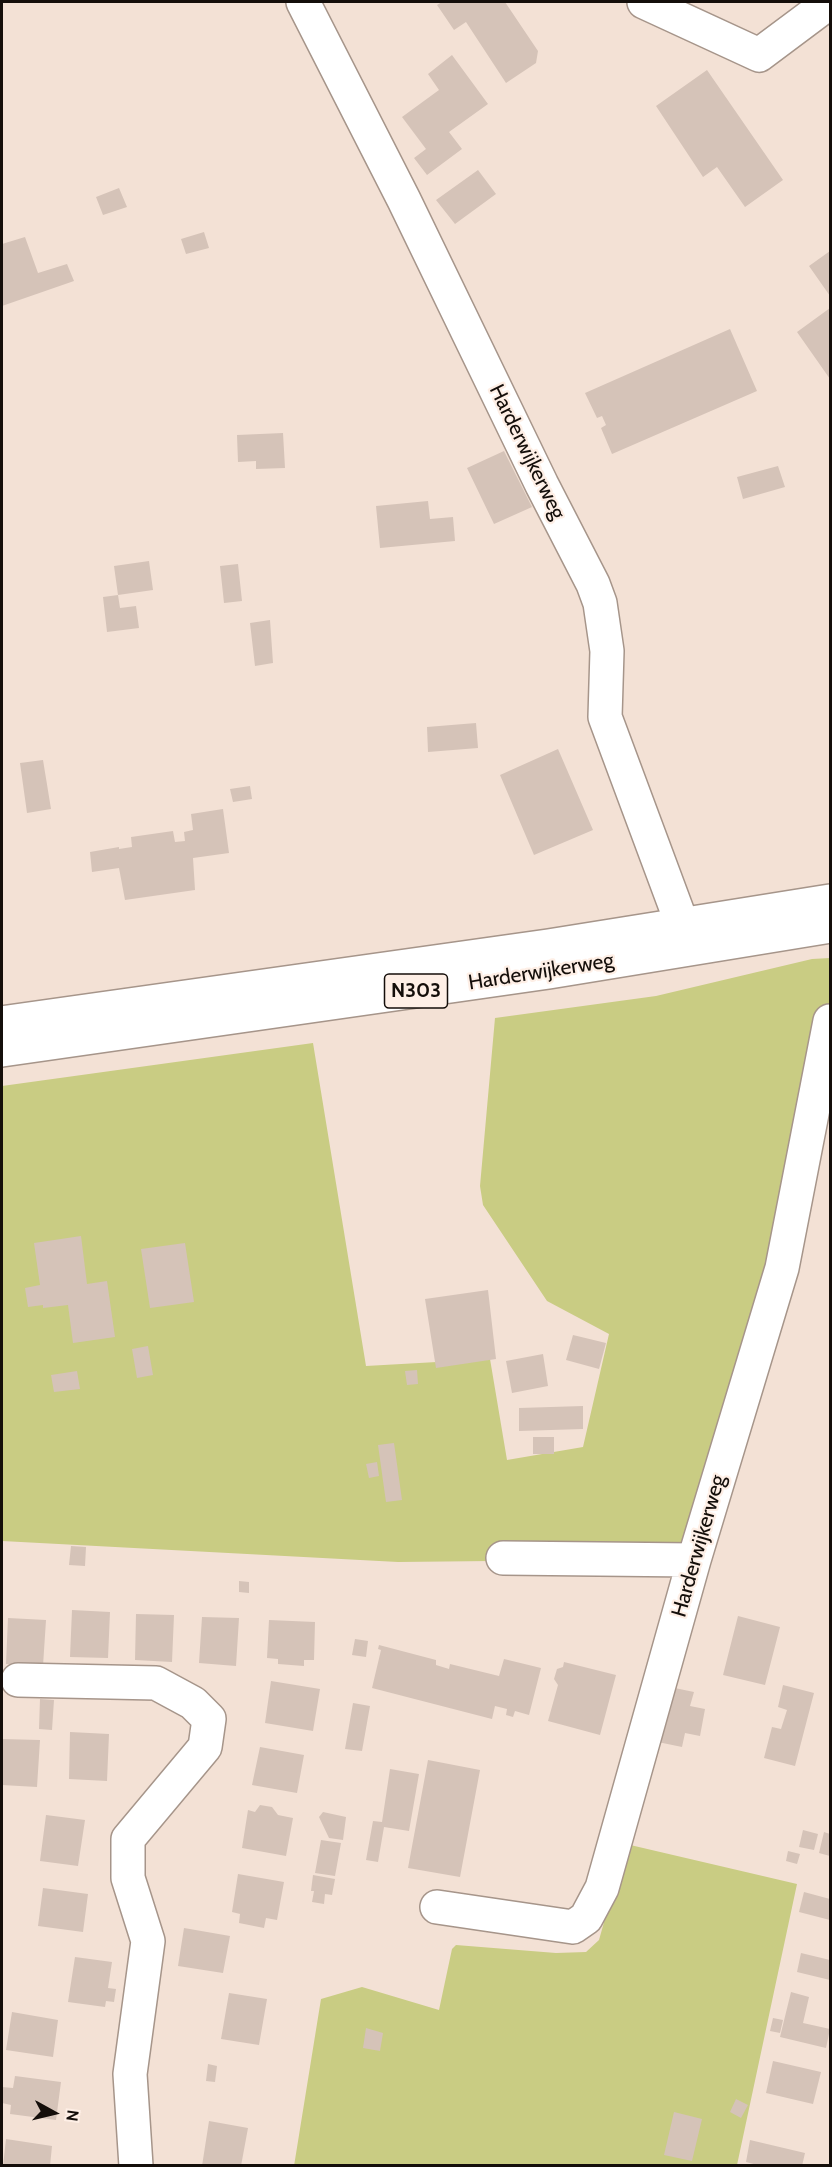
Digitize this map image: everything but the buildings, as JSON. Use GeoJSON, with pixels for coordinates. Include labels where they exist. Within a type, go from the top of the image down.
{"type":"FeatureCollection","features":[{"type":"Feature","properties":{"kind":"main road","name":"Harderwijkerweg"},"geometry":{"type":"LineString","coordinates":[[303,2],[404,200],[542,485],[593,584],[600,603],[607,651],[605,717],[682,924]]}},
{"type":"Feature","properties":{"kind":"main road"},"geometry":{"type":"LineString","coordinates":[[645,2],[759,55],[831,2]]}},
{"type":"Feature","properties":{"kind":"main road","name":"Harderwijkerweg"},"geometry":{"type":"LineString","coordinates":[[2,1023],[548,946],[682,924],[830,908]]}},
{"type":"Feature","properties":{"kind":"main road","name":"Harderwijkerweg"},"geometry":{"type":"LineString","coordinates":[[2,1050],[549,972],[830,908]]}},
{"type":"Feature","properties":{"kind":"main road","name":"Harderwijkerweg"},"geometry":{"type":"LineString","coordinates":[[437,1907],[573,1927],[586,1918],[602,1888],[694,1560],[782,1268],[831,1021]]}},
{"type":"Feature","properties":{"kind":"main road"},"geometry":{"type":"LineString","coordinates":[[503,1558],[694,1560]]}},
{"type":"Feature","properties":{"kind":"main road"},"geometry":{"type":"LineString","coordinates":[[18,1680],[156,1683],[193,1703],[208,1719],[205,1747],[128,1839],[128,1878],[148,1941],[130,2074],[136,2166]]}},
{"type":"Feature","properties":{"kind":"green space"},"geometry":{"type":"Polygon","coordinates":[[[830,958],[830,1019],[761,1291],[680,1559],[398,1562],[2,1541],[2,1086],[313,1043],[366,1366],[490,1359],[507,1460],[583,1447],[609,1334],[547,1301],[483,1205],[480,1186],[495,1018],[656,996],[812,959],[830,958]]]}},
{"type":"Feature","properties":{"kind":"green space"},"geometry":{"type":"Polygon","coordinates":[[[626,1844],[797,1884],[737,2165],[294,2166],[321,1999],[362,1987],[439,2010],[452,1949],[456,1945],[556,1953],[586,1952],[599,1940],[626,1844]]]}}]}
